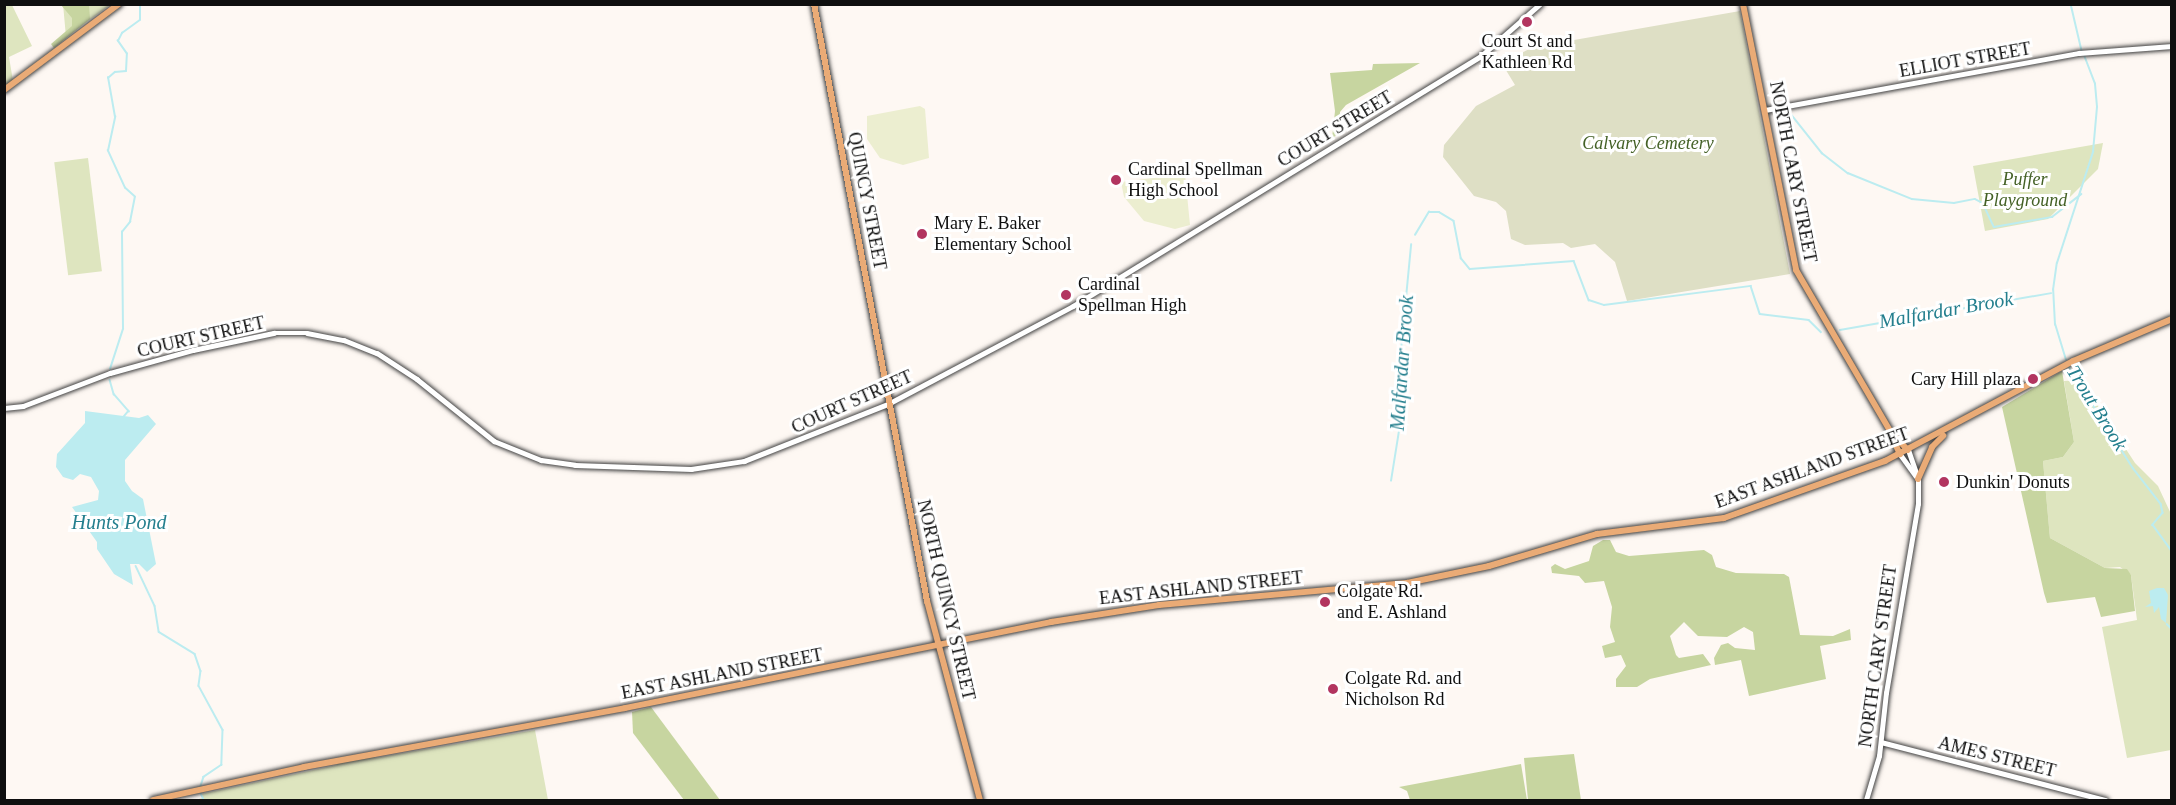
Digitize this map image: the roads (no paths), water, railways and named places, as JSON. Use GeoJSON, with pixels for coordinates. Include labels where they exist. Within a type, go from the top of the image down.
{"type":"FeatureCollection","features":[{"type":"Feature","properties":{"kind":"main road"},"geometry":{"type":"LineString","coordinates":[[4,90],[119,4]]}},
{"type":"Feature","properties":{"kind":"main road","name":"QUINCY STREET"},"geometry":{"type":"LineString","coordinates":[[814,4],[888,404]]}},
{"type":"Feature","properties":{"kind":"main road","name":"NORTH CARY STREET"},"geometry":{"type":"LineString","coordinates":[[1743,4],[1796,270],[1890,431],[1900,454]]}},
{"type":"Feature","properties":{"kind":"main road","name":"EAST ASHLAND STREET"},"geometry":{"type":"LineString","coordinates":[[153,801],[938,645],[1160,605],[1429,579],[1511,561],[1576,538],[1724,518],[1900,454],[1950,430],[2073,361],[2172,319]]}},
{"type":"Feature","properties":{"kind":"main road","name":"NORTH QUINCY STREET"},"geometry":{"type":"LineString","coordinates":[[888,404],[938,645],[980,801]]}},
{"type":"Feature","properties":{"kind":"main road"},"geometry":{"type":"LineString","coordinates":[[1918,479],[1932,447],[1950,430]]}},
{"type":"Feature","properties":{"kind":"main road","name":"NORTH CARY STREET"},"geometry":{"type":"LineString","coordinates":[[1890,431],[1908,450]]}},
{"type":"Feature","properties":{"kind":"street","name":"COURT STREET"},"geometry":{"type":"LineString","coordinates":[[4,408],[33,403],[110,373],[274,333],[307,333],[344,340],[377,353],[417,379],[494,441],[542,460],[575,465],[691,469],[719,466],[762,455],[888,404],[1073,306],[1462,68],[1505,38],[1540,4]]}},
{"type":"Feature","properties":{"kind":"street","name":"ELLIOT STREET"},"geometry":{"type":"LineString","coordinates":[[1765,110],[2079,53],[2172,46]]}},
{"type":"Feature","properties":{"kind":"street","name":"NORTH CARY STREET"},"geometry":{"type":"LineString","coordinates":[[1866,801],[1874,780],[1881,742],[1918,504],[1918,479],[1908,450]]}},
{"type":"Feature","properties":{"kind":"street","name":"NORTH CARY STREET"},"geometry":{"type":"LineString","coordinates":[[1900,454],[1918,479]]}},
{"type":"Feature","properties":{"kind":"street","name":"AMES STREET"},"geometry":{"type":"LineString","coordinates":[[1881,742],[2106,801]]}},
{"type":"Feature","properties":{"kind":"water","name":"Hunts Pond"},"geometry":{"type":"Polygon","coordinates":[[[85,411],[139,418],[148,415],[156,424],[125,460],[125,481],[132,491],[143,499],[156,564],[147,572],[139,564],[130,564],[133,585],[114,574],[97,549],[97,542],[72,507],[98,500],[99,491],[91,477],[80,474],[73,480],[63,477],[56,467],[57,454],[85,423],[85,411]]]}},
{"type":"Feature","properties":{"kind":"water"},"geometry":{"type":"Polygon","coordinates":[[[2164,588],[2168,595],[2166,623],[2161,619],[2159,607],[2154,613],[2153,606],[2145,607],[2151,603],[2149,591],[2164,588]]]}},
{"type":"Feature","properties":{"kind":"waterway"},"geometry":{"type":"LineString","coordinates":[[110,369],[123,329],[122,232],[130,222],[135,197],[125,188],[108,151],[115,117],[108,78],[115,72],[126,71],[127,54],[118,41],[122,33],[140,20],[140,4]]}},
{"type":"Feature","properties":{"kind":"waterway","name":"Trout Brook"},"geometry":{"type":"LineString","coordinates":[[2071,4],[2082,51]]}},
{"type":"Feature","properties":{"kind":"waterway","name":"Trout Brook"},"geometry":{"type":"LineString","coordinates":[[2066,360],[2055,325],[2053,290],[2057,263],[2093,152],[2097,107],[2095,84],[2084,55]]}},
{"type":"Feature","properties":{"kind":"waterway"},"geometry":{"type":"LineString","coordinates":[[1791,114],[1822,153],[1848,173],[1912,199],[1954,203],[1975,199],[1983,203],[1994,227],[2052,217],[2081,194]]}},
{"type":"Feature","properties":{"kind":"waterway","name":"Malfardar Brook"},"geometry":{"type":"LineString","coordinates":[[1415,235],[1429,212],[1439,212],[1454,221],[1461,258],[1470,269],[1574,261],[1589,300],[1604,305],[1751,286],[1760,314],[1809,320],[1821,332]]}},
{"type":"Feature","properties":{"kind":"waterway","name":"Malfardar Brook"},"geometry":{"type":"LineString","coordinates":[[1391,481],[1399,431],[1398,381],[1411,245]]}},
{"type":"Feature","properties":{"kind":"waterway","name":"Malfardar Brook"},"geometry":{"type":"LineString","coordinates":[[1840,330],[2051,293]]}},
{"type":"Feature","properties":{"kind":"waterway","name":"Trout Brook"},"geometry":{"type":"LineString","coordinates":[[2068,365],[2133,468],[2161,504],[2163,513],[2153,525],[2172,551]]}},
{"type":"Feature","properties":{"kind":"waterway"},"geometry":{"type":"LineString","coordinates":[[110,380],[114,394],[129,411],[124,417]]}},
{"type":"Feature","properties":{"kind":"waterway"},"geometry":{"type":"LineString","coordinates":[[136,566],[155,606],[159,632],[195,654],[201,671],[199,686],[223,730],[222,765],[204,777],[200,789]]}},
{"type":"Feature","properties":{"kind":"waterway","name":"Trout Brook"},"geometry":{"type":"LineString","coordinates":[[2167,624],[2172,629]]}},
{"type":"Feature","properties":{"kind":"waterway"},"geometry":{"type":"LineString","coordinates":[[201,793],[204,800]]}},
{"type":"Feature","properties":{"kind":"place","name":"Court St and Kathleen Rd"},"geometry":{"type":"Point","coordinates":[1527,22]}},
{"type":"Feature","properties":{"kind":"place","name":"Cardinal Spellman High School"},"geometry":{"type":"Point","coordinates":[1116,180]}},
{"type":"Feature","properties":{"kind":"place","name":"Mary E. Baker Elementary School"},"geometry":{"type":"Point","coordinates":[922,234]}},
{"type":"Feature","properties":{"kind":"place","name":"Cardinal Spellman High"},"geometry":{"type":"Point","coordinates":[1066,295]}},
{"type":"Feature","properties":{"kind":"place","name":"Cary Hill plaza"},"geometry":{"type":"Point","coordinates":[2033,379]}},
{"type":"Feature","properties":{"kind":"place","name":"Dunkin' Donuts"},"geometry":{"type":"Point","coordinates":[1944,482]}},
{"type":"Feature","properties":{"kind":"place","name":"Colgate Rd. and E. Ashland"},"geometry":{"type":"Point","coordinates":[1325,602]}},
{"type":"Feature","properties":{"kind":"place","name":"Colgate Rd. and Nicholson Rd"},"geometry":{"type":"Point","coordinates":[1333,689]}},
{"type":"Feature","properties":{"kind":"park label","name":"Calvary Cemetery"},"geometry":{"type":"Point","coordinates":[1648,143]}},
{"type":"Feature","properties":{"kind":"park label","name":"Puffer Playground"},"geometry":{"type":"Point","coordinates":[2025,190]}}]}
